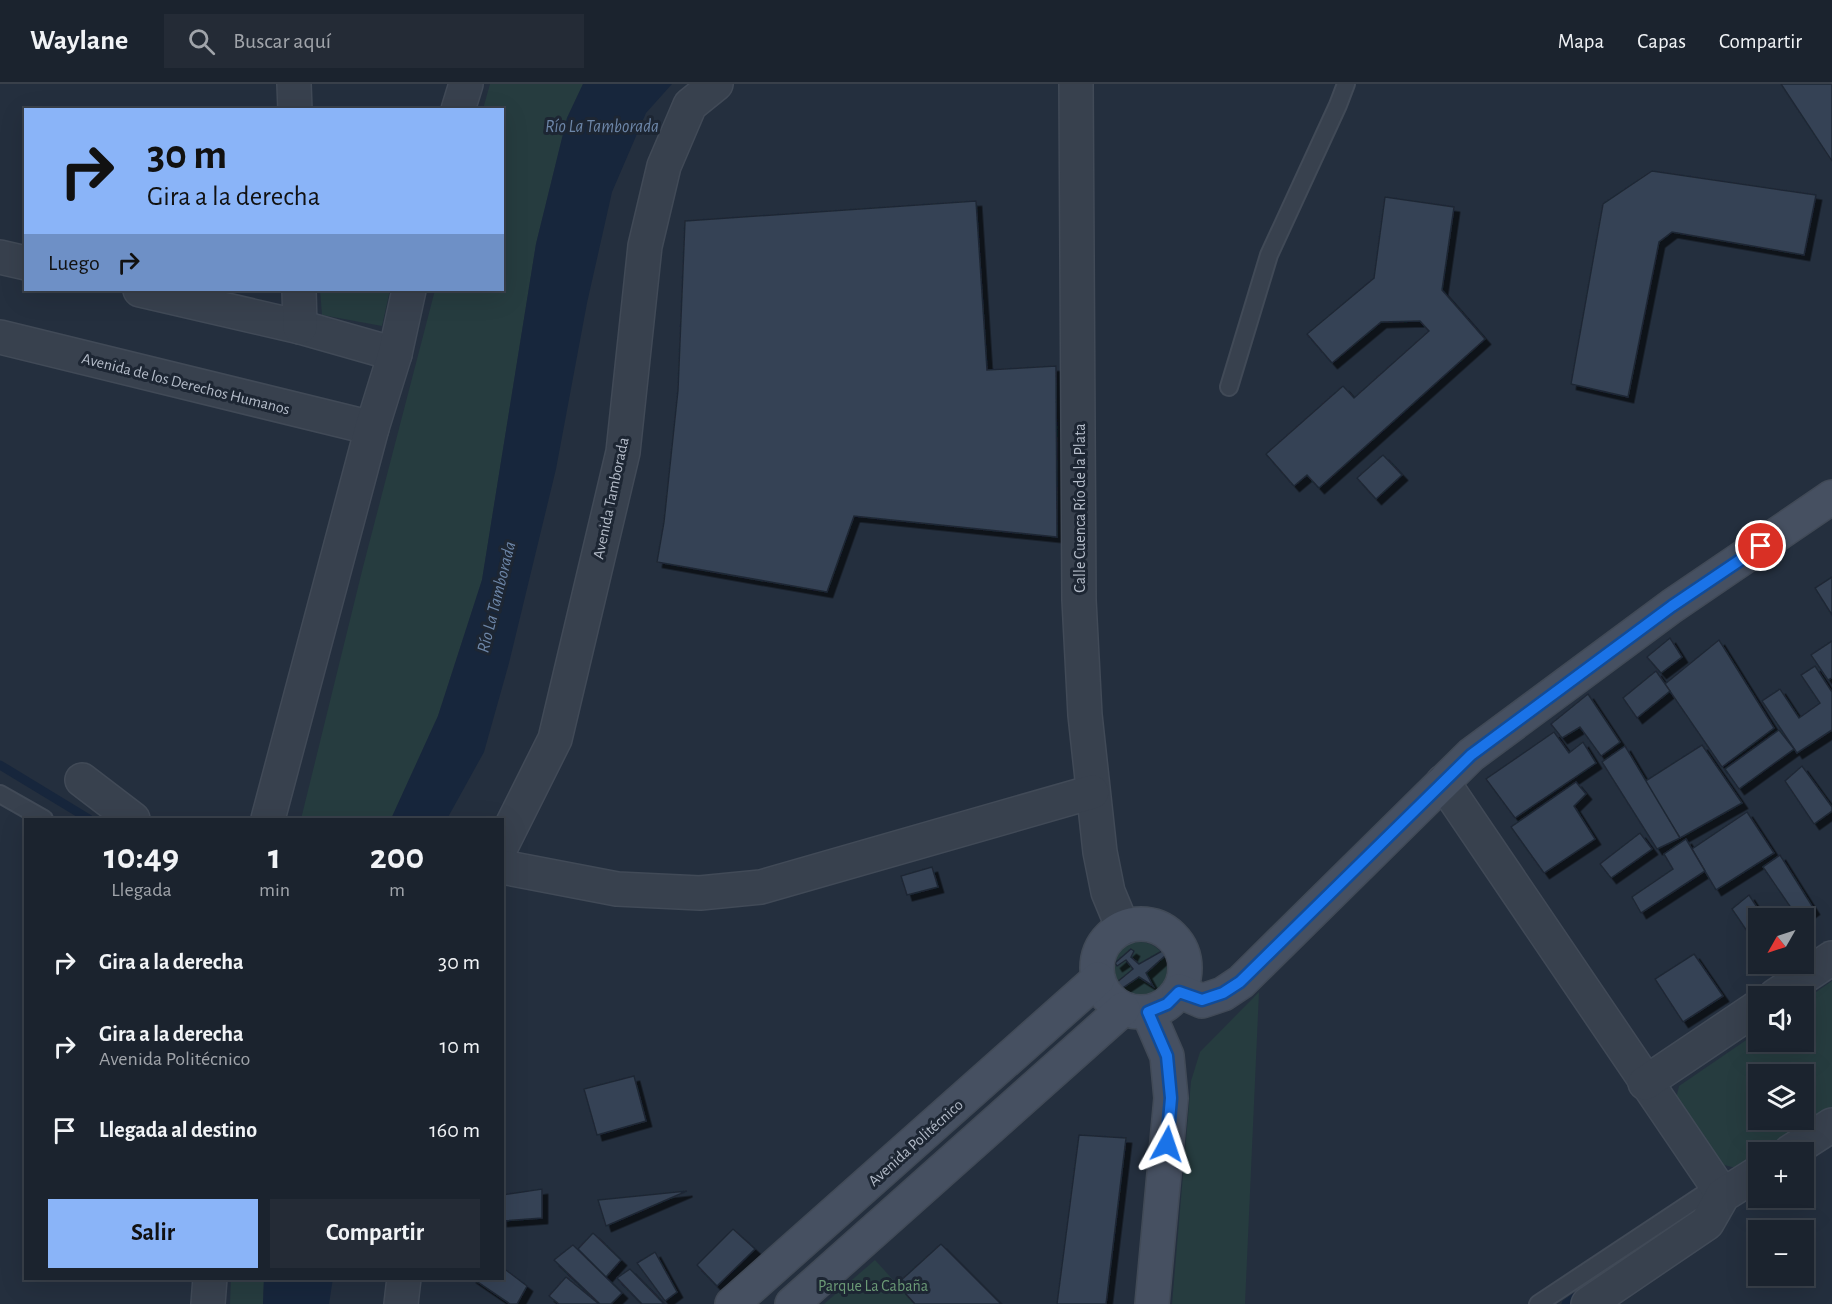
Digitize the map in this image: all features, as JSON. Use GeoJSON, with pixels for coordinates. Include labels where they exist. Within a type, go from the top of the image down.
{"type":"FeatureCollection","features":[{"type":"Feature","properties":{"kind":"main road"},"geometry":{"type":"LineString","coordinates":[[1179,992],[1202,1000],[1223,993],[1240,982],[1471,755],[1672,606],[1832,497]]}},
{"type":"Feature","properties":{"kind":"main road"},"geometry":{"type":"LineString","coordinates":[[792,1304],[1135,1011],[1167,1004],[1179,992],[1184,978],[1184,962],[1175,941],[1154,926],[1135,924],[1112,935],[1099,955],[1097,967],[1098,979],[1103,992],[1112,1002],[1135,1011],[1167,1056],[1171,1098],[1152,1304]]}},
{"type":"Feature","properties":{"kind":"main road","name":"Avenida Politécnico"},"geometry":{"type":"LineString","coordinates":[[732,1304],[1098,979]]}},
{"type":"Feature","properties":{"kind":"street"},"geometry":{"type":"LineString","coordinates":[[294,84],[295,108]]}},
{"type":"Feature","properties":{"kind":"street"},"geometry":{"type":"LineString","coordinates":[[459,108],[466,84]]}},
{"type":"Feature","properties":{"kind":"street","name":"Avenida Tamborada"},"geometry":{"type":"LineString","coordinates":[[504,841],[555,739],[623,452],[645,246],[664,166],[690,105],[716,84]]}},
{"type":"Feature","properties":{"kind":"street","name":"Calle Cuenca Río de la Plata"},"geometry":{"type":"LineString","coordinates":[[1076,84],[1079,600],[1085,715],[1100,852],[1108,892],[1123,928]]}},
{"type":"Feature","properties":{"kind":"street"},"geometry":{"type":"LineString","coordinates":[[0,257],[24,263]]}},
{"type":"Feature","properties":{"kind":"street"},"geometry":{"type":"LineString","coordinates":[[144,291],[300,327],[395,354]]}},
{"type":"Feature","properties":{"kind":"street"},"geometry":{"type":"LineString","coordinates":[[299,291],[300,327]]}},
{"type":"Feature","properties":{"kind":"street"},"geometry":{"type":"LineString","coordinates":[[268,818],[372,428],[395,354],[409,291]]}},
{"type":"Feature","properties":{"kind":"street","name":"Avenida de los Derechos Humanos"},"geometry":{"type":"LineString","coordinates":[[0,338],[372,428]]}},
{"type":"Feature","properties":{"kind":"street"},"geometry":{"type":"LineString","coordinates":[[82,780],[132,818]]}},
{"type":"Feature","properties":{"kind":"street"},"geometry":{"type":"LineString","coordinates":[[1443,782],[1719,1191]]}},
{"type":"Feature","properties":{"kind":"street"},"geometry":{"type":"LineString","coordinates":[[504,867],[617,889],[700,893],[761,887],[1092,792]]}},
{"type":"Feature","properties":{"kind":"street"},"geometry":{"type":"LineString","coordinates":[[1790,986],[1832,958]]}},
{"type":"Feature","properties":{"kind":"street"},"geometry":{"type":"LineString","coordinates":[[1646,1083],[1748,1014]]}},
{"type":"Feature","properties":{"kind":"street"},"geometry":{"type":"LineString","coordinates":[[1806,1142],[1832,1125]]}},
{"type":"Feature","properties":{"kind":"street"},"geometry":{"type":"LineString","coordinates":[[1588,1304],[1707,1223],[1719,1191],[1748,1178]]}},
{"type":"Feature","properties":{"kind":"street"},"geometry":{"type":"LineString","coordinates":[[208,1304],[210,1280]]}},
{"type":"Feature","properties":{"kind":"street"},"geometry":{"type":"LineString","coordinates":[[400,1304],[404,1280]]}},
{"type":"Feature","properties":{"kind":"lane"},"geometry":{"type":"LineString","coordinates":[[1229,387],[1269,255],[1346,84]]}},
{"type":"Feature","properties":{"kind":"lane"},"geometry":{"type":"LineString","coordinates":[[0,794],[42,818]]}},
{"type":"Feature","properties":{"kind":"lane"},"geometry":{"type":"LineString","coordinates":[[1538,1304],[1719,1191]]}},
{"type":"Feature","properties":{"kind":"green space"},"geometry":{"type":"Polygon","coordinates":[[[490,84],[583,84],[567,118],[536,244],[482,580],[438,716],[391,818],[301,818],[435,291],[504,291],[504,108],[483,108],[490,84]]]}},
{"type":"Feature","properties":{"kind":"green space"},"geometry":{"type":"Polygon","coordinates":[[[320,291],[390,291],[382,326],[322,315],[320,291]]]}},
{"type":"Feature","properties":{"kind":"green space"},"geometry":{"type":"Polygon","coordinates":[[[1135,942],[1145,942],[1155,946],[1163,954],[1167,969],[1163,984],[1155,992],[1145,996],[1135,996],[1125,992],[1117,984],[1113,974],[1113,964],[1117,954],[1125,946],[1135,942]]]}},
{"type":"Feature","properties":{"kind":"green space"},"geometry":{"type":"Polygon","coordinates":[[[1832,981],[1832,1111],[1814,1123],[1814,1064],[1748,1064],[1748,1130],[1802,1130],[1784,1142],[1748,1142],[1748,1164],[1730,1167],[1718,1163],[1676,1099],[1679,1086],[1748,1039],[1748,1052],[1814,1052],[1814,993],[1832,981]]]}},
{"type":"Feature","properties":{"kind":"green space"},"geometry":{"type":"Polygon","coordinates":[[[1259,992],[1245,1304],[1172,1304],[1191,1081],[1200,1052],[1259,992]]]}},
{"type":"Feature","properties":{"kind":"green space","name":"Parque La Cabaña"},"geometry":{"type":"Polygon","coordinates":[[[875,1260],[915,1304],[824,1304],[875,1260]]]}},
{"type":"Feature","properties":{"kind":"green space"},"geometry":{"type":"Polygon","coordinates":[[[231,1280],[264,1280],[263,1304],[230,1304],[231,1280]]]}},
{"type":"Feature","properties":{"kind":"water","name":"Río La Tamborada"},"geometry":{"type":"Polygon","coordinates":[[[583,84],[672,84],[646,113],[612,192],[587,303],[556,469],[509,663],[484,752],[448,818],[391,818],[438,716],[482,580],[536,244],[567,118],[583,84]]]}},
{"type":"Feature","properties":{"kind":"water"},"geometry":{"type":"Polygon","coordinates":[[[264,1280],[333,1280],[329,1304],[263,1304],[264,1280]]]}},
{"type":"Feature","properties":{"kind":"building"},"geometry":{"type":"Polygon","coordinates":[[[1781,84],[1832,84],[1832,161],[1781,84]]]}},
{"type":"Feature","properties":{"kind":"building"},"geometry":{"type":"Polygon","coordinates":[[[1652,171],[1816,195],[1804,255],[1672,232],[1659,242],[1628,397],[1571,384],[1603,204],[1652,171]]]}},
{"type":"Feature","properties":{"kind":"building"},"geometry":{"type":"Polygon","coordinates":[[[1385,197],[1454,207],[1442,290],[1485,339],[1319,488],[1307,475],[1294,486],[1266,454],[1343,386],[1354,398],[1429,331],[1420,321],[1381,322],[1332,363],[1307,334],[1374,278],[1385,197]]]}},
{"type":"Feature","properties":{"kind":"building"},"geometry":{"type":"Polygon","coordinates":[[[976,201],[987,370],[1056,366],[1057,537],[854,516],[827,592],[657,562],[664,522],[678,390],[685,221],[976,201]]]}},
{"type":"Feature","properties":{"kind":"building"},"geometry":{"type":"Polygon","coordinates":[[[1383,455],[1402,475],[1376,499],[1357,478],[1383,455]]]}},
{"type":"Feature","properties":{"kind":"building"},"geometry":{"type":"Polygon","coordinates":[[[1832,577],[1832,615],[1815,588],[1832,577]]]}},
{"type":"Feature","properties":{"kind":"building"},"geometry":{"type":"Polygon","coordinates":[[[1670,638],[1682,657],[1661,673],[1647,657],[1670,638]]]}},
{"type":"Feature","properties":{"kind":"building"},"geometry":{"type":"Polygon","coordinates":[[[1719,640],[1774,728],[1722,767],[1665,684],[1719,640]]]}},
{"type":"Feature","properties":{"kind":"building"},"geometry":{"type":"Polygon","coordinates":[[[1832,641],[1832,678],[1828,680],[1811,655],[1832,641]]]}},
{"type":"Feature","properties":{"kind":"building"},"geometry":{"type":"Polygon","coordinates":[[[1815,666],[1832,692],[1832,730],[1797,753],[1762,701],[1780,689],[1799,718],[1820,703],[1801,675],[1815,666]]]}},
{"type":"Feature","properties":{"kind":"building"},"geometry":{"type":"Polygon","coordinates":[[[1656,671],[1670,691],[1637,718],[1623,698],[1656,671]]]}},
{"type":"Feature","properties":{"kind":"building"},"geometry":{"type":"Polygon","coordinates":[[[1588,694],[1620,742],[1601,756],[1580,727],[1562,738],[1551,724],[1588,694]]]}},
{"type":"Feature","properties":{"kind":"building"},"geometry":{"type":"Polygon","coordinates":[[[1779,730],[1794,749],[1739,789],[1725,769],[1779,730]]]}},
{"type":"Feature","properties":{"kind":"building"},"geometry":{"type":"Polygon","coordinates":[[[1554,732],[1569,753],[1583,742],[1596,763],[1515,818],[1486,779],[1554,732]]]}},
{"type":"Feature","properties":{"kind":"building"},"geometry":{"type":"Polygon","coordinates":[[[1702,745],[1742,803],[1680,838],[1644,782],[1702,745]]]}},
{"type":"Feature","properties":{"kind":"building"},"geometry":{"type":"Polygon","coordinates":[[[1625,746],[1680,838],[1657,849],[1602,762],[1625,746]]]}},
{"type":"Feature","properties":{"kind":"building"},"geometry":{"type":"Polygon","coordinates":[[[1802,766],[1832,807],[1832,811],[1814,824],[1785,781],[1802,766]]]}},
{"type":"Feature","properties":{"kind":"building"},"geometry":{"type":"Polygon","coordinates":[[[1576,782],[1586,794],[1574,806],[1595,839],[1544,873],[1511,827],[1576,782]]]}},
{"type":"Feature","properties":{"kind":"building"},"geometry":{"type":"Polygon","coordinates":[[[1747,812],[1774,853],[1716,890],[1692,849],[1747,812]]]}},
{"type":"Feature","properties":{"kind":"building"},"geometry":{"type":"Polygon","coordinates":[[[1640,833],[1652,849],[1611,878],[1600,864],[1640,833]]]}},
{"type":"Feature","properties":{"kind":"building"},"geometry":{"type":"Polygon","coordinates":[[[1686,839],[1705,871],[1641,913],[1632,897],[1673,869],[1664,854],[1686,839]]]}},
{"type":"Feature","properties":{"kind":"building"},"geometry":{"type":"Polygon","coordinates":[[[1780,855],[1813,908],[1791,908],[1763,867],[1780,855]]]}},
{"type":"Feature","properties":{"kind":"building"},"geometry":{"type":"Polygon","coordinates":[[[932,867],[938,887],[907,895],[901,876],[932,867]]]}},
{"type":"Feature","properties":{"kind":"building"},"geometry":{"type":"Polygon","coordinates":[[[1749,895],[1757,908],[1748,908],[1748,933],[1732,909],[1749,895]]]}},
{"type":"Feature","properties":{"kind":"building"},"geometry":{"type":"Polygon","coordinates":[[[1131,949],[1134,951],[1131,957],[1139,964],[1162,951],[1166,955],[1146,973],[1153,986],[1139,977],[1121,989],[1116,983],[1133,969],[1126,960],[1117,966],[1115,963],[1131,949]]]}},
{"type":"Feature","properties":{"kind":"building"},"geometry":{"type":"Polygon","coordinates":[[[1694,954],[1723,996],[1683,1022],[1655,979],[1694,954]]]}},
{"type":"Feature","properties":{"kind":"building"},"geometry":{"type":"Polygon","coordinates":[[[634,1076],[646,1121],[597,1135],[584,1089],[634,1076]]]}},
{"type":"Feature","properties":{"kind":"building"},"geometry":{"type":"Polygon","coordinates":[[[1079,1135],[1126,1138],[1106,1304],[1057,1304],[1079,1135]]]}},
{"type":"Feature","properties":{"kind":"building"},"geometry":{"type":"Polygon","coordinates":[[[542,1189],[542,1218],[504,1221],[504,1195],[542,1189]]]}},
{"type":"Feature","properties":{"kind":"building"},"geometry":{"type":"Polygon","coordinates":[[[687,1191],[606,1226],[598,1200],[687,1191]]]}},
{"type":"Feature","properties":{"kind":"building"},"geometry":{"type":"Polygon","coordinates":[[[733,1229],[755,1249],[717,1286],[697,1265],[733,1229]]]}},
{"type":"Feature","properties":{"kind":"building"},"geometry":{"type":"Polygon","coordinates":[[[593,1233],[621,1260],[606,1277],[578,1249],[593,1233]]]}},
{"type":"Feature","properties":{"kind":"building"},"geometry":{"type":"Polygon","coordinates":[[[941,1244],[1001,1304],[915,1304],[897,1284],[941,1244]]]}},
{"type":"Feature","properties":{"kind":"building"},"geometry":{"type":"Polygon","coordinates":[[[573,1245],[622,1293],[611,1304],[600,1304],[554,1260],[573,1245]]]}},
{"type":"Feature","properties":{"kind":"building"},"geometry":{"type":"Polygon","coordinates":[[[655,1252],[677,1292],[665,1301],[637,1263],[655,1252]]]}},
{"type":"Feature","properties":{"kind":"building"},"geometry":{"type":"Polygon","coordinates":[[[504,1269],[527,1286],[517,1304],[510,1304],[475,1280],[504,1280],[504,1269]]]}},
{"type":"Feature","properties":{"kind":"building"},"geometry":{"type":"Polygon","coordinates":[[[630,1269],[664,1304],[642,1304],[617,1278],[630,1269]]]}},
{"type":"Feature","properties":{"kind":"building"},"geometry":{"type":"Polygon","coordinates":[[[566,1277],[599,1304],[559,1304],[549,1296],[566,1277]]]}},
{"type":"Feature","properties":{"kind":"waterway"},"geometry":{"type":"LineString","coordinates":[[0,765],[87,818]]}},
{"type":"Feature","properties":{"kind":"waterway"},"geometry":{"type":"LineString","coordinates":[[1566,1304],[1582,1293]]}},
{"type":"Feature","properties":{"kind":"route"},"geometry":{"type":"LineString","coordinates":[[1167,1144],[1171,1098],[1167,1056],[1148,1012],[1167,1004],[1179,992],[1202,1000],[1223,993],[1240,982],[1471,755],[1672,606],[1761,546]]}}]}
